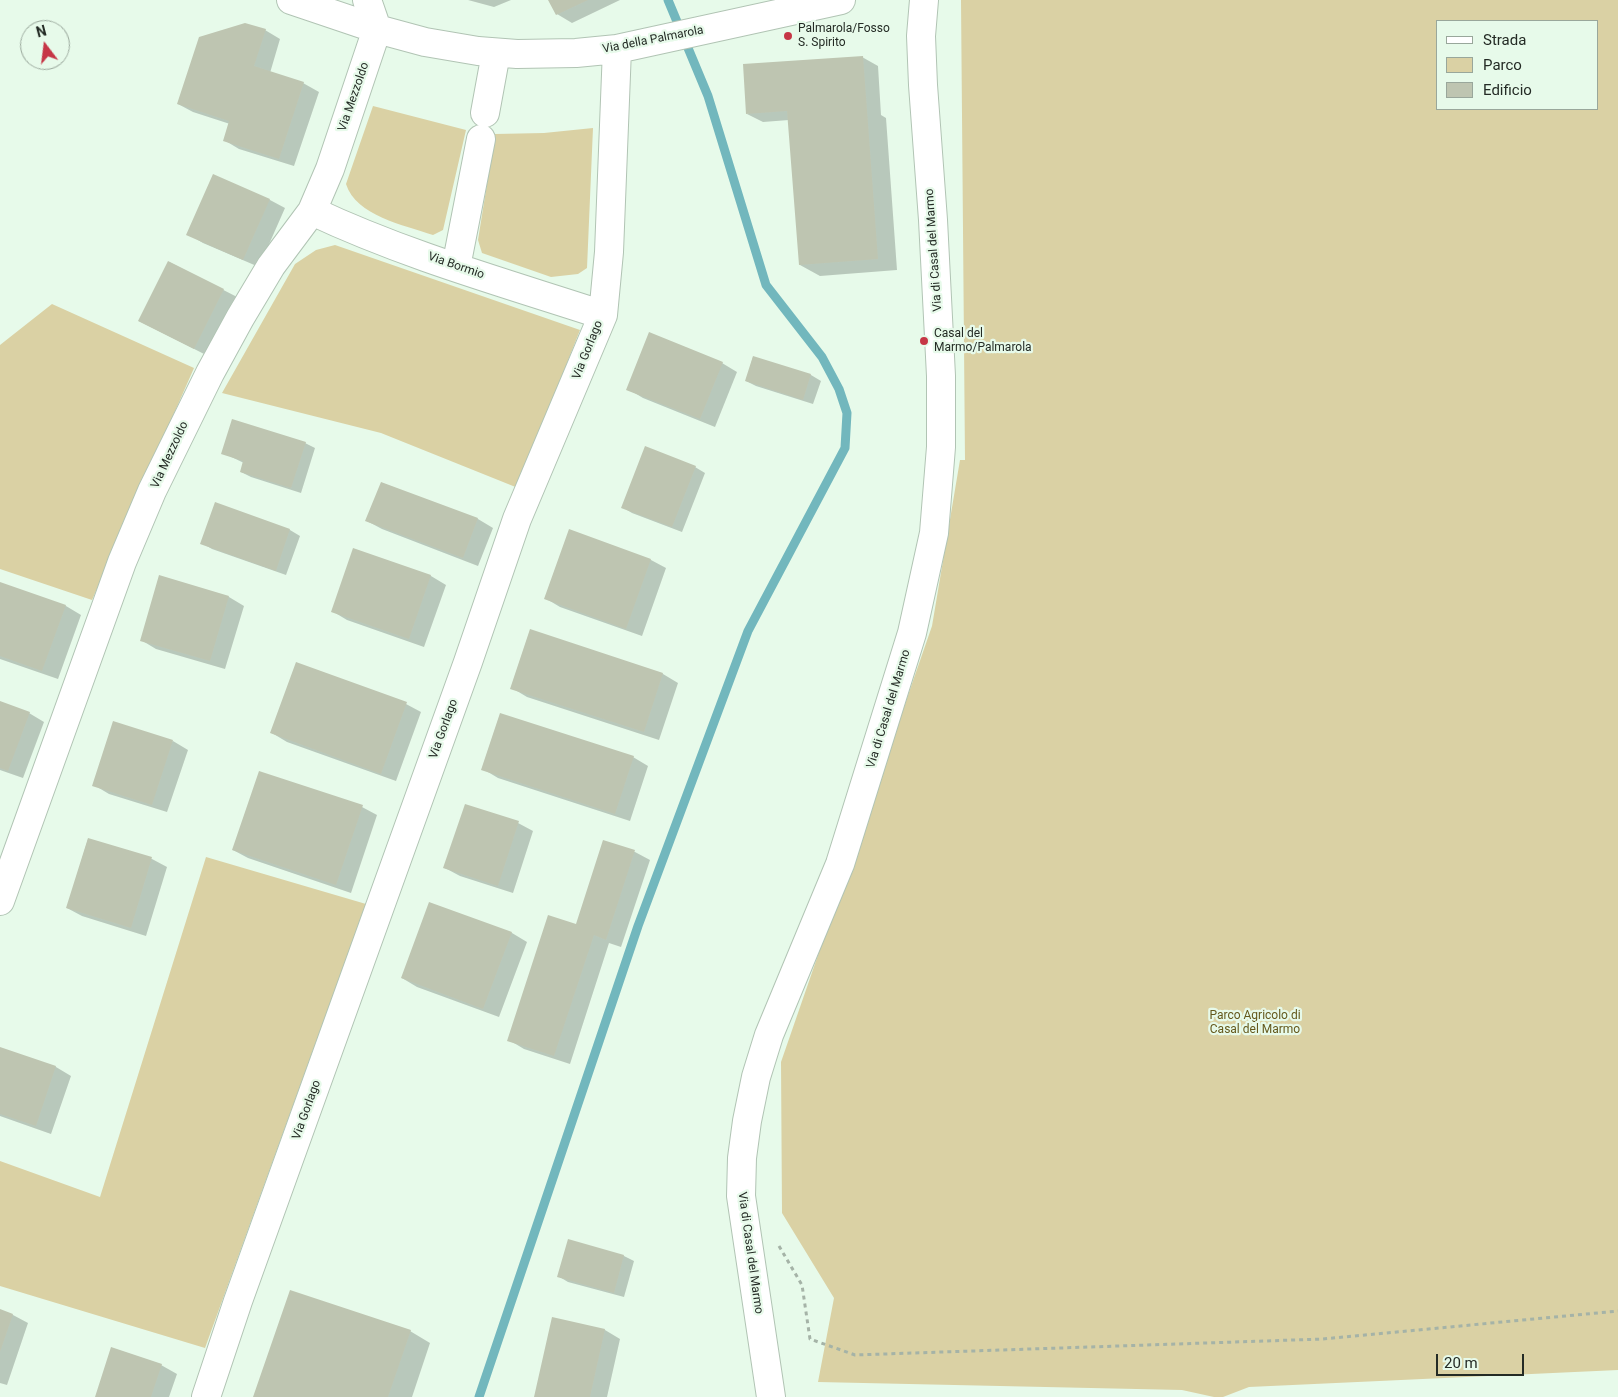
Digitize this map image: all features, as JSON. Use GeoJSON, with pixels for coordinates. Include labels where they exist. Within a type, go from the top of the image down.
{"type":"FeatureCollection","features":[{"type":"Feature","properties":{"kind":"street","name":"Via della Palmarola"},"geometry":{"type":"LineString","coordinates":[[291,0],[377,29],[454,48],[496,53],[550,54],[617,49],[827,1]]}},
{"type":"Feature","properties":{"kind":"street"},"geometry":{"type":"LineString","coordinates":[[367,0],[377,29]]}},
{"type":"Feature","properties":{"kind":"street","name":"Via di Casal del Marmo"},"geometry":{"type":"LineString","coordinates":[[771,1397],[741,1196],[742,1158],[747,1121],[756,1077],[769,1035],[840,864],[912,633],[934,533],[940,456],[941,376],[933,220],[923,85],[922,36],[924,0]]}},
{"type":"Feature","properties":{"kind":"street","name":"Via Mezzoldo"},"geometry":{"type":"LineString","coordinates":[[0,901],[122,562],[152,491],[210,373],[240,318],[271,266],[312,211],[330,169],[377,29]]}},
{"type":"Feature","properties":{"kind":"street","name":"Via Gorlago"},"geometry":{"type":"LineString","coordinates":[[206,1397],[245,1283],[465,671],[517,519],[603,315],[609,252],[617,49]]}},
{"type":"Feature","properties":{"kind":"street"},"geometry":{"type":"LineString","coordinates":[[456,267],[496,53]]}},
{"type":"Feature","properties":{"kind":"street","name":"Via Bormio"},"geometry":{"type":"LineString","coordinates":[[312,211],[342,226],[456,267],[603,315]]}},
{"type":"Feature","properties":{"kind":"path"},"geometry":{"type":"LineString","coordinates":[[775,1239],[802,1285],[810,1339],[855,1355],[1323,1339],[1618,1311]]}},
{"type":"Feature","properties":{"kind":"green space","name":"Parco Agricolo di Casal del Marmo"},"geometry":{"type":"Polygon","coordinates":[[[961,0],[1618,0],[1618,1370],[1249,1387],[1223,1397],[1214,1397],[1182,1390],[818,1382],[834,1298],[782,1213],[781,1062],[932,626],[960,460],[965,460],[961,0]]]}},
{"type":"Feature","properties":{"kind":"green space"},"geometry":{"type":"Polygon","coordinates":[[[373,106],[466,130],[443,230],[433,235],[395,223],[370,212],[351,195],[346,184],[373,106]]]}},
{"type":"Feature","properties":{"kind":"green space"},"geometry":{"type":"Polygon","coordinates":[[[593,128],[587,268],[578,274],[551,277],[482,253],[478,240],[495,134],[544,133],[593,128]]]}},
{"type":"Feature","properties":{"kind":"green space"},"geometry":{"type":"Polygon","coordinates":[[[335,245],[580,330],[518,488],[381,433],[222,393],[295,264],[316,250],[335,245]]]}},
{"type":"Feature","properties":{"kind":"green space"},"geometry":{"type":"Polygon","coordinates":[[[52,304],[194,368],[92,600],[0,569],[0,345],[52,304]]]}},
{"type":"Feature","properties":{"kind":"green space"},"geometry":{"type":"Polygon","coordinates":[[[206,857],[366,904],[205,1348],[0,1286],[0,1161],[100,1197],[206,857]]]}},
{"type":"Feature","properties":{"kind":"building"},"geometry":{"type":"Polygon","coordinates":[[[548,0],[588,0],[556,15],[548,0]]]}},
{"type":"Feature","properties":{"kind":"building"},"geometry":{"type":"Polygon","coordinates":[[[245,23],[266,29],[254,66],[304,82],[279,159],[223,141],[229,121],[177,104],[199,37],[245,23]]]}},
{"type":"Feature","properties":{"kind":"building"},"geometry":{"type":"Polygon","coordinates":[[[863,56],[878,259],[799,265],[787,111],[746,114],[743,64],[863,56]]]}},
{"type":"Feature","properties":{"kind":"building"},"geometry":{"type":"Polygon","coordinates":[[[213,174],[270,199],[243,260],[186,235],[213,174]]]}},
{"type":"Feature","properties":{"kind":"building"},"geometry":{"type":"Polygon","coordinates":[[[168,261],[224,289],[194,349],[138,321],[168,261]]]}},
{"type":"Feature","properties":{"kind":"building"},"geometry":{"type":"Polygon","coordinates":[[[649,332],[723,362],[700,419],[626,390],[649,332]]]}},
{"type":"Feature","properties":{"kind":"building"},"geometry":{"type":"Polygon","coordinates":[[[753,356],[811,374],[803,400],[745,381],[753,356]]]}},
{"type":"Feature","properties":{"kind":"building"},"geometry":{"type":"Polygon","coordinates":[[[232,419],[306,442],[291,488],[240,472],[243,461],[221,454],[232,419]]]}},
{"type":"Feature","properties":{"kind":"building"},"geometry":{"type":"Polygon","coordinates":[[[645,446],[696,466],[672,527],[621,508],[645,446]]]}},
{"type":"Feature","properties":{"kind":"building"},"geometry":{"type":"Polygon","coordinates":[[[381,482],[478,518],[463,558],[365,521],[381,482]]]}},
{"type":"Feature","properties":{"kind":"building"},"geometry":{"type":"Polygon","coordinates":[[[215,502],[290,529],[276,571],[200,544],[215,502]]]}},
{"type":"Feature","properties":{"kind":"building"},"geometry":{"type":"Polygon","coordinates":[[[569,529],[651,559],[626,629],[544,599],[569,529]]]}},
{"type":"Feature","properties":{"kind":"building"},"geometry":{"type":"Polygon","coordinates":[[[353,548],[431,575],[409,639],[331,612],[353,548]]]}},
{"type":"Feature","properties":{"kind":"building"},"geometry":{"type":"Polygon","coordinates":[[[159,575],[229,596],[210,661],[140,641],[159,575]]]}},
{"type":"Feature","properties":{"kind":"building"},"geometry":{"type":"Polygon","coordinates":[[[0,582],[66,605],[42,671],[0,656],[0,582]]]}},
{"type":"Feature","properties":{"kind":"building"},"geometry":{"type":"Polygon","coordinates":[[[530,629],[663,673],[644,732],[510,689],[530,629]]]}},
{"type":"Feature","properties":{"kind":"building"},"geometry":{"type":"Polygon","coordinates":[[[296,662],[407,702],[381,774],[270,733],[296,662]]]}},
{"type":"Feature","properties":{"kind":"building"},"geometry":{"type":"Polygon","coordinates":[[[0,701],[30,712],[8,771],[0,768],[0,701]]]}},
{"type":"Feature","properties":{"kind":"building"},"geometry":{"type":"Polygon","coordinates":[[[500,713],[634,756],[615,814],[481,770],[500,713]]]}},
{"type":"Feature","properties":{"kind":"building"},"geometry":{"type":"Polygon","coordinates":[[[113,721],[173,740],[152,805],[92,786],[113,721]]]}},
{"type":"Feature","properties":{"kind":"building"},"geometry":{"type":"Polygon","coordinates":[[[259,771],[363,805],[336,885],[232,850],[259,771]]]}},
{"type":"Feature","properties":{"kind":"building"},"geometry":{"type":"Polygon","coordinates":[[[465,804],[519,821],[498,886],[443,868],[465,804]]]}},
{"type":"Feature","properties":{"kind":"building"},"geometry":{"type":"Polygon","coordinates":[[[88,838],[152,857],[131,928],[66,908],[88,838]]]}},
{"type":"Feature","properties":{"kind":"building"},"geometry":{"type":"Polygon","coordinates":[[[603,840],[635,850],[606,940],[594,935],[554,1056],[507,1041],[548,915],[576,924],[603,840]]]}},
{"type":"Feature","properties":{"kind":"building"},"geometry":{"type":"Polygon","coordinates":[[[429,902],[512,932],[483,1009],[401,978],[429,902]]]}},
{"type":"Feature","properties":{"kind":"building"},"geometry":{"type":"Polygon","coordinates":[[[0,1047],[56,1066],[36,1126],[0,1114],[0,1047]]]}},
{"type":"Feature","properties":{"kind":"building"},"geometry":{"type":"Polygon","coordinates":[[[568,1239],[624,1255],[614,1293],[557,1277],[568,1239]]]}},
{"type":"Feature","properties":{"kind":"building"},"geometry":{"type":"Polygon","coordinates":[[[290,1290],[411,1330],[388,1397],[253,1397],[290,1290]]]}},
{"type":"Feature","properties":{"kind":"building"},"geometry":{"type":"Polygon","coordinates":[[[0,1309],[13,1314],[0,1352],[0,1309]]]}},
{"type":"Feature","properties":{"kind":"building"},"geometry":{"type":"Polygon","coordinates":[[[552,1317],[605,1329],[590,1397],[534,1397],[552,1317]]]}},
{"type":"Feature","properties":{"kind":"building"},"geometry":{"type":"Polygon","coordinates":[[[111,1347],[162,1364],[151,1397],[95,1397],[111,1347]]]}},
{"type":"Feature","properties":{"kind":"waterway"},"geometry":{"type":"LineString","coordinates":[[479,1397],[638,926],[748,631],[845,448],[847,413],[839,389],[822,357],[766,285],[708,96],[668,0]]}},
{"type":"Feature","properties":{"kind":"place","name":"Palmarola/Fosso S. Spirito"},"geometry":{"type":"Point","coordinates":[788,36]}},
{"type":"Feature","properties":{"kind":"place","name":"Casal del Marmo/Palmarola"},"geometry":{"type":"Point","coordinates":[924,341]}}]}
